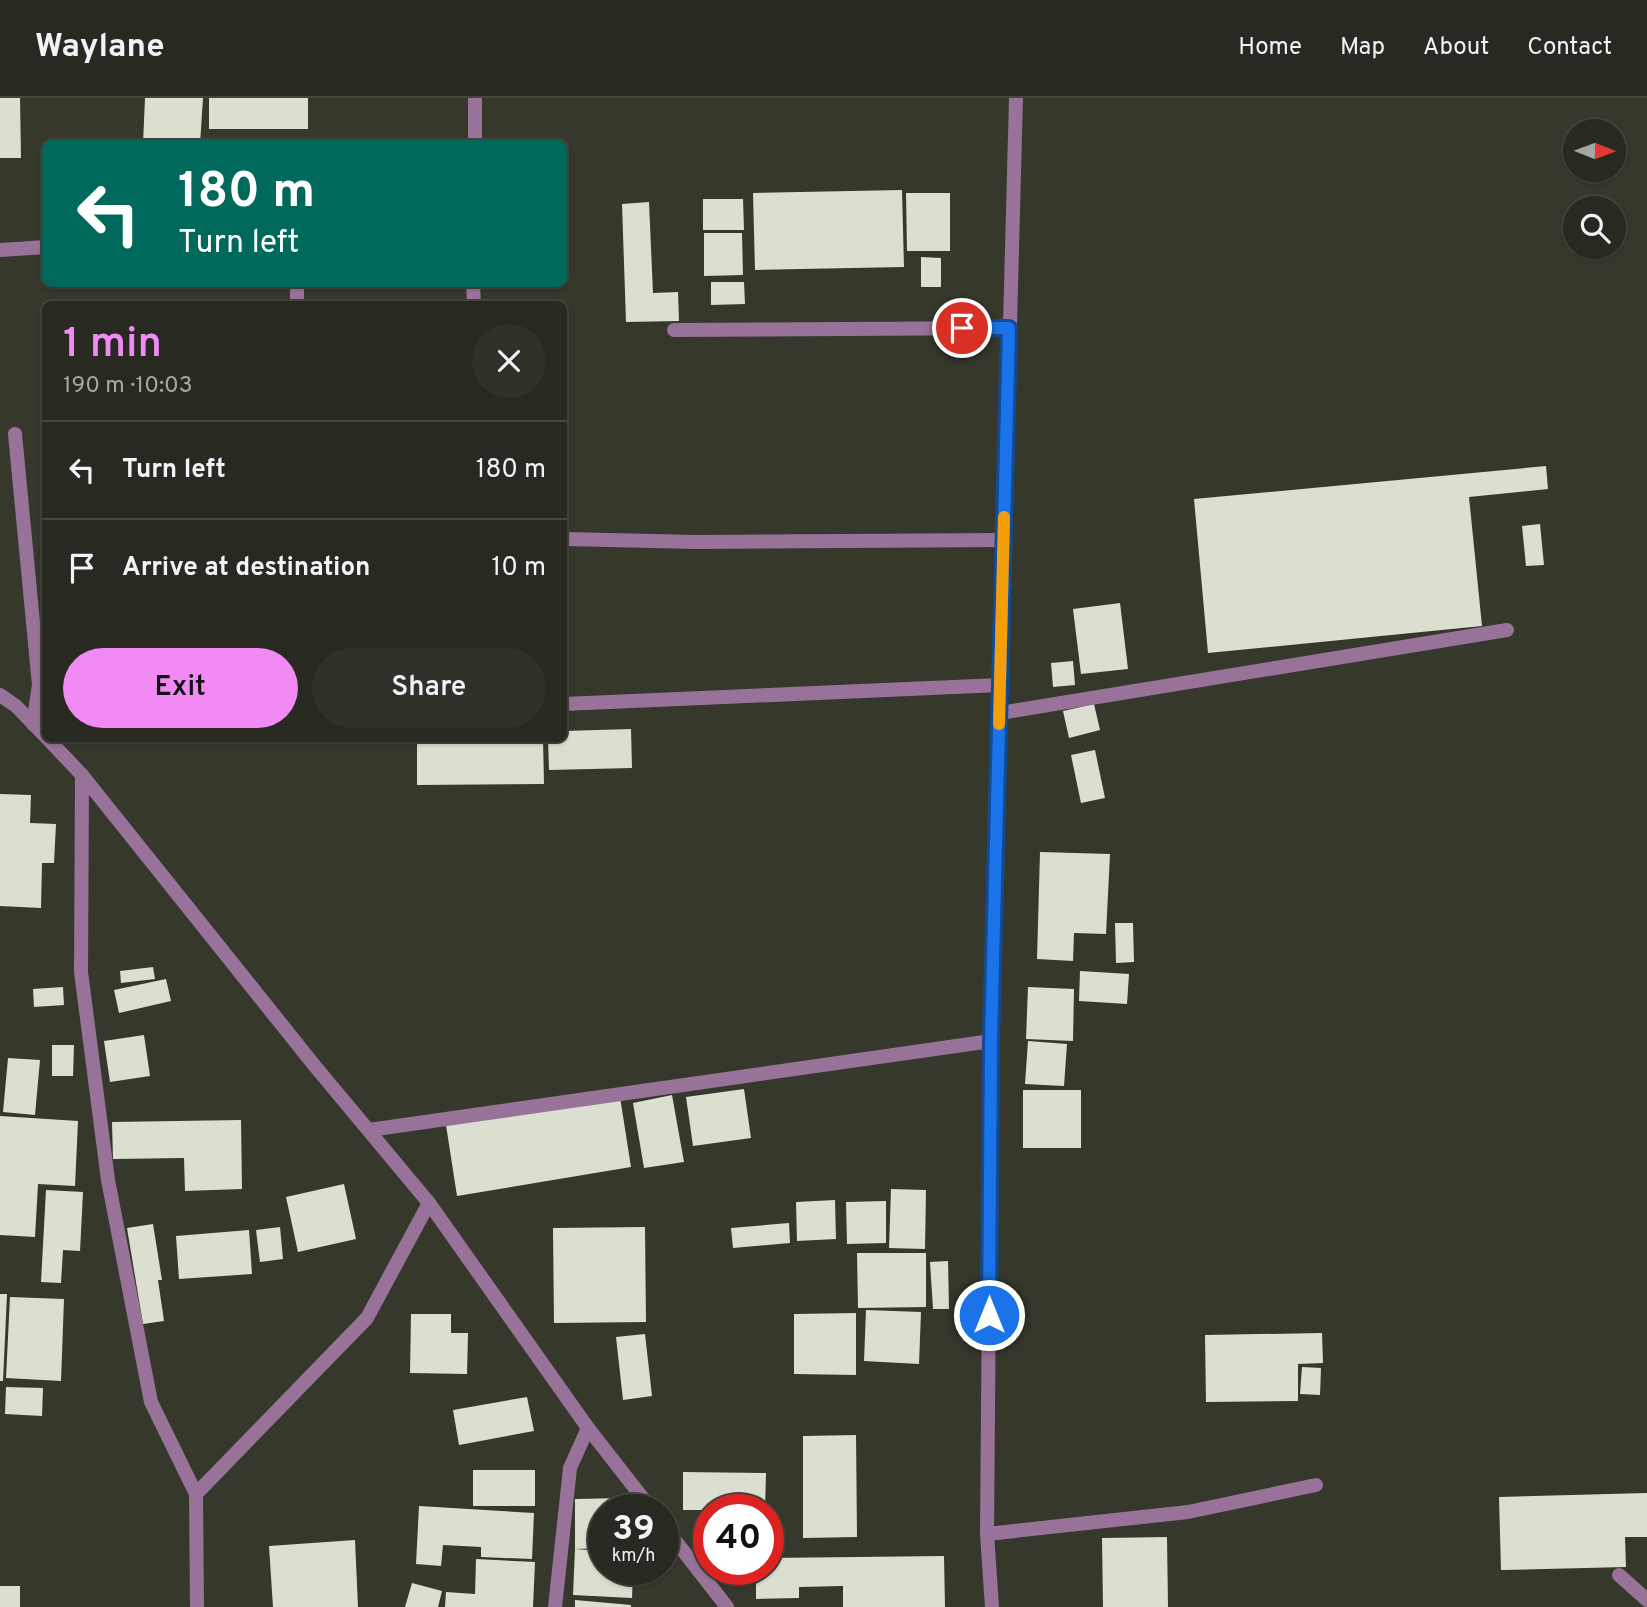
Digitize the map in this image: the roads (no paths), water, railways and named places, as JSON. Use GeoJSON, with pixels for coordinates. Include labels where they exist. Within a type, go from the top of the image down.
{"type":"FeatureCollection","features":[{"type":"Feature","properties":{"kind":"street"},"geometry":{"type":"LineString","coordinates":[[475,98],[475,140]]}},
{"type":"Feature","properties":{"kind":"street"},"geometry":{"type":"LineString","coordinates":[[992,1607],[987,1534],[991,1041],[1016,98]]}},
{"type":"Feature","properties":{"kind":"street"},"geometry":{"type":"LineString","coordinates":[[0,250],[42,247]]}},
{"type":"Feature","properties":{"kind":"street"},"geometry":{"type":"LineString","coordinates":[[674,330],[1009,328]]}},
{"type":"Feature","properties":{"kind":"street"},"geometry":{"type":"LineString","coordinates":[[15,434],[41,731]]}},
{"type":"Feature","properties":{"kind":"street"},"geometry":{"type":"LineString","coordinates":[[567,539],[697,542],[1004,540]]}},
{"type":"Feature","properties":{"kind":"street"},"geometry":{"type":"LineString","coordinates":[[1000,713],[1507,630]]}},
{"type":"Feature","properties":{"kind":"street"},"geometry":{"type":"LineString","coordinates":[[567,704],[1000,685]]}},
{"type":"Feature","properties":{"kind":"street"},"geometry":{"type":"LineString","coordinates":[[0,695],[41,731]]}},
{"type":"Feature","properties":{"kind":"street"},"geometry":{"type":"LineString","coordinates":[[51,742],[82,775],[314,1065],[429,1203],[588,1428],[640,1494]]}},
{"type":"Feature","properties":{"kind":"street"},"geometry":{"type":"LineString","coordinates":[[82,775],[81,972],[108,1180],[151,1402],[196,1494],[197,1607]]}},
{"type":"Feature","properties":{"kind":"street"},"geometry":{"type":"LineString","coordinates":[[369,1130],[991,1041]]}},
{"type":"Feature","properties":{"kind":"street"},"geometry":{"type":"LineString","coordinates":[[196,1494],[367,1318],[429,1203]]}},
{"type":"Feature","properties":{"kind":"street"},"geometry":{"type":"LineString","coordinates":[[555,1607],[570,1468],[588,1428]]}},
{"type":"Feature","properties":{"kind":"street"},"geometry":{"type":"LineString","coordinates":[[987,1534],[1188,1512],[1316,1485]]}},
{"type":"Feature","properties":{"kind":"street"},"geometry":{"type":"LineString","coordinates":[[679,1545],[727,1607]]}},
{"type":"Feature","properties":{"kind":"street"},"geometry":{"type":"LineString","coordinates":[[1619,1575],[1647,1600]]}}]}
